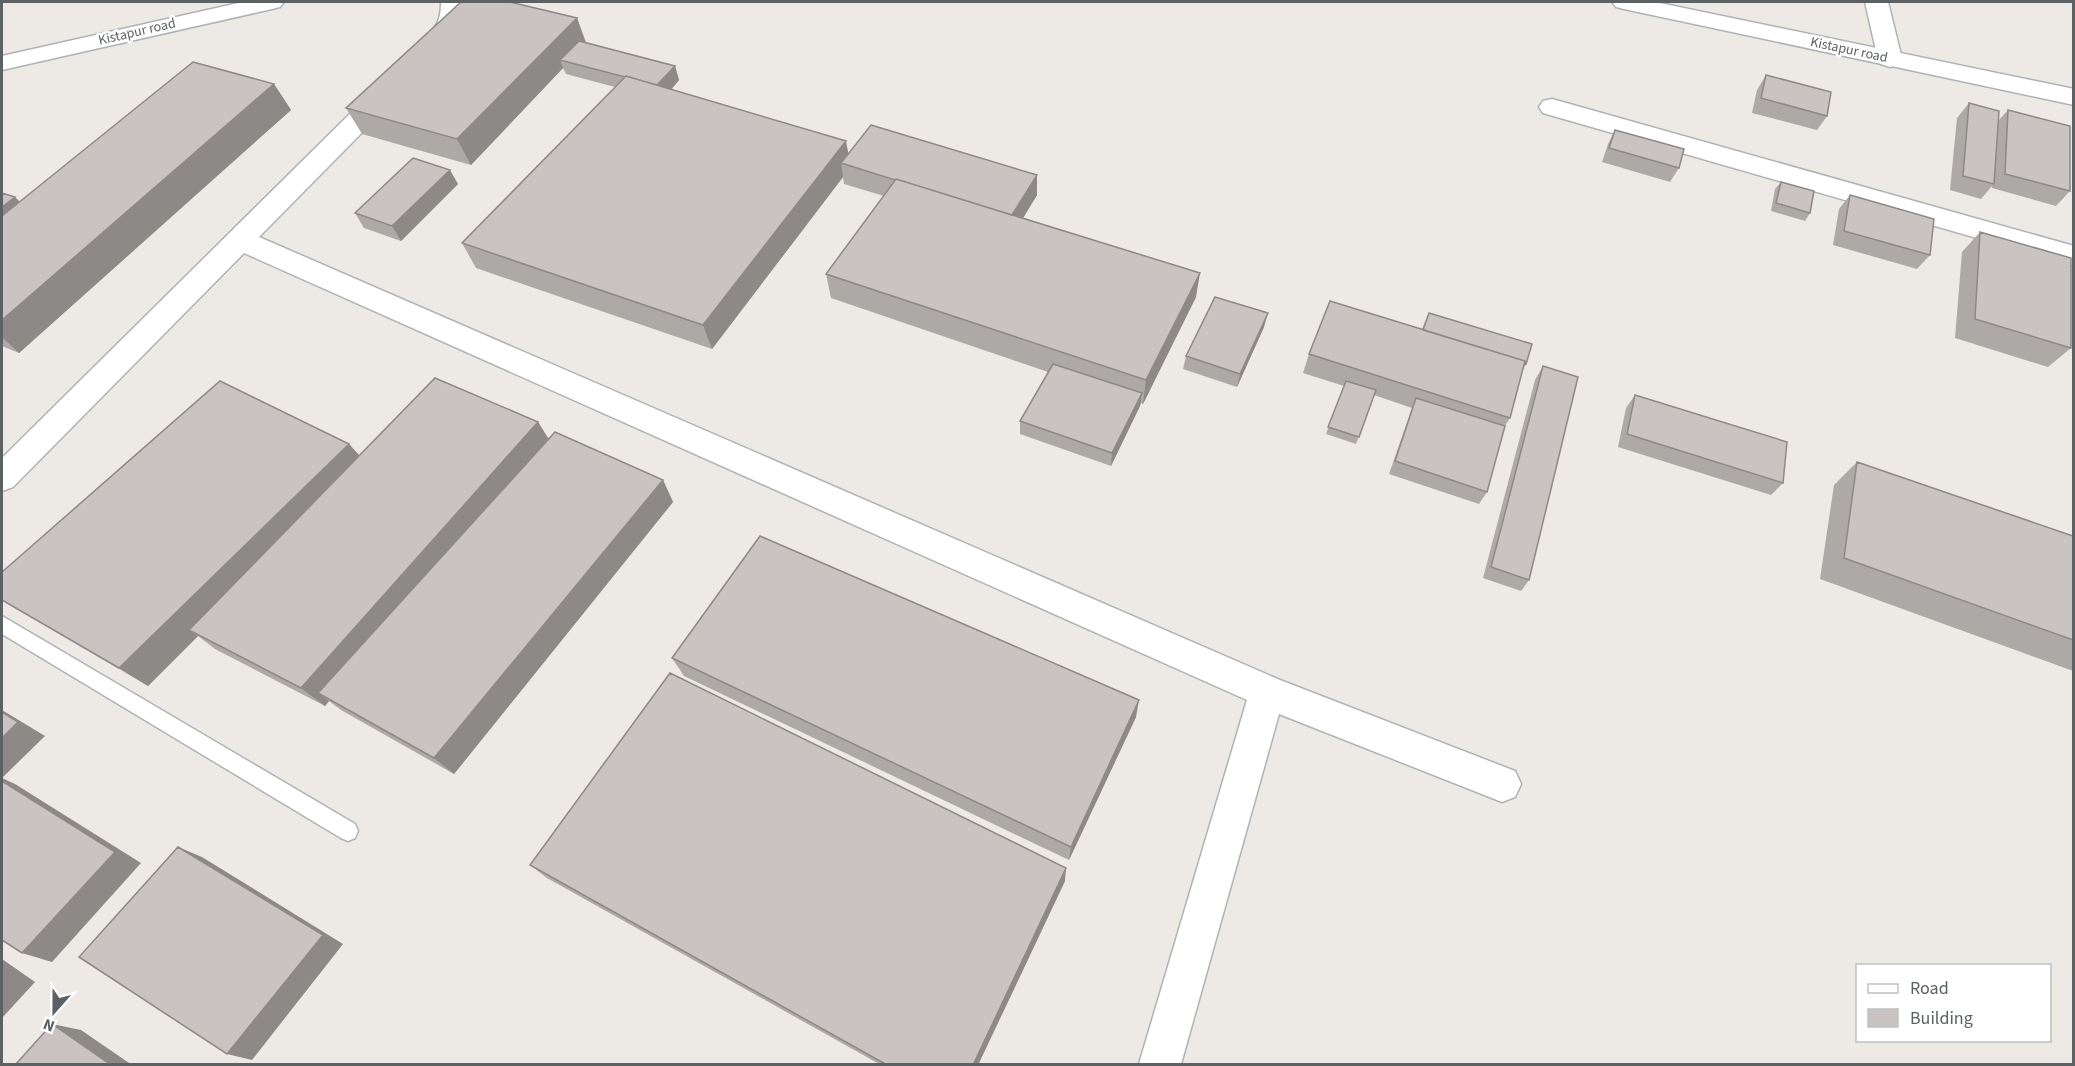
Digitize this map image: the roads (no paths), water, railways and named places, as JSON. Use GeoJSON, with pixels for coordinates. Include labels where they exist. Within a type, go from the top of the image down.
{"type":"FeatureCollection","features":[{"type":"Feature","properties":{"kind":"street","name":"Kistapur road"},"geometry":{"type":"LineString","coordinates":[[2,63],[272,2]]}},
{"type":"Feature","properties":{"kind":"street"},"geometry":{"type":"LineString","coordinates":[[2,478],[441,38],[454,16],[452,2]]}},
{"type":"Feature","properties":{"kind":"street","name":"Kistapur road"},"geometry":{"type":"LineString","coordinates":[[1624,2],[2073,97]]}},
{"type":"Feature","properties":{"kind":"street"},"geometry":{"type":"LineString","coordinates":[[1876,2],[1890,59]]}},
{"type":"Feature","properties":{"kind":"street"},"geometry":{"type":"LineString","coordinates":[[1552,107],[2073,256]]}},
{"type":"Feature","properties":{"kind":"street"},"geometry":{"type":"LineString","coordinates":[[241,240],[1267,692],[1502,784]]}},
{"type":"Feature","properties":{"kind":"street"},"geometry":{"type":"LineString","coordinates":[[1160,1065],[1267,692]]}},
{"type":"Feature","properties":{"kind":"lane"},"geometry":{"type":"LineString","coordinates":[[2,624],[348,831]]}}]}
